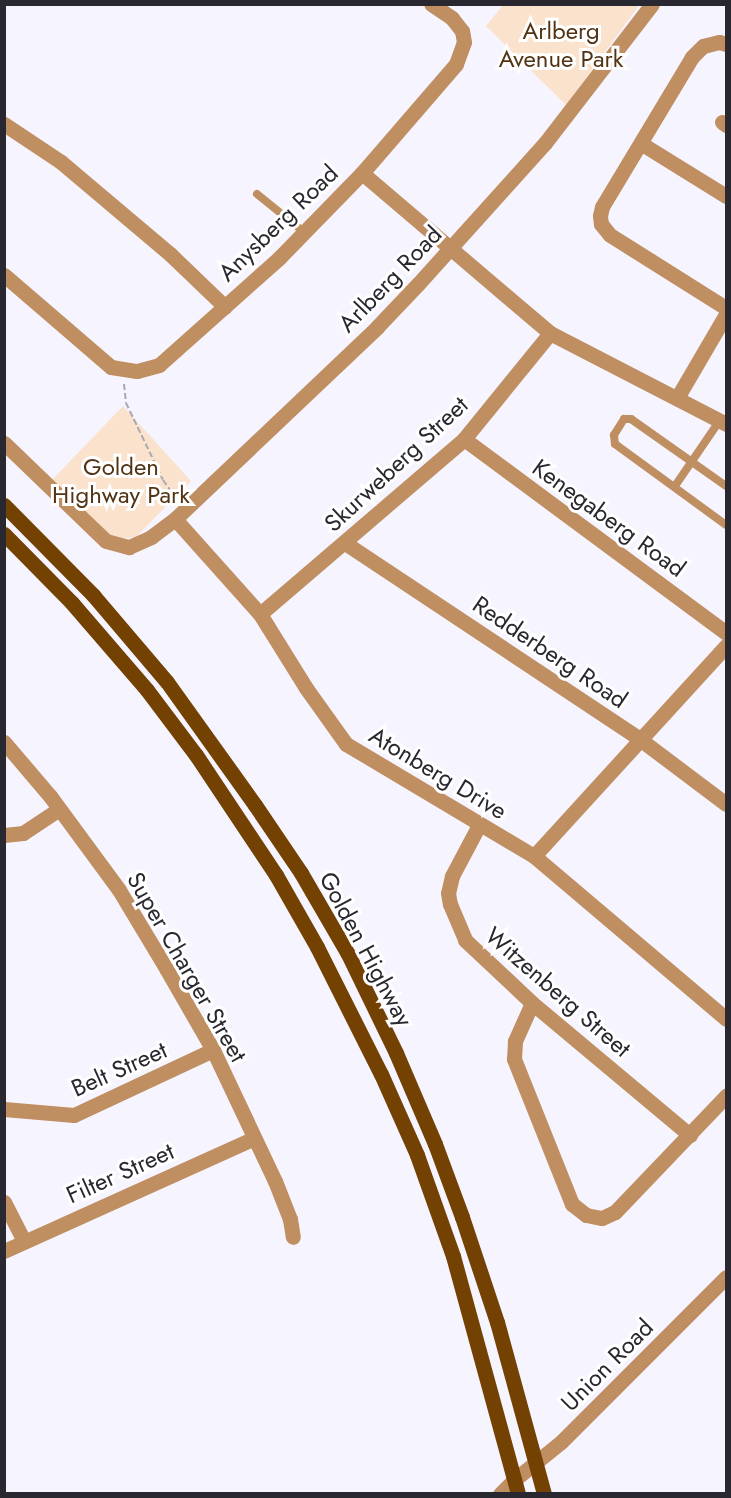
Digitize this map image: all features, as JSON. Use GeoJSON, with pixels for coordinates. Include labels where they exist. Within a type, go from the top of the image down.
{"type":"FeatureCollection","features":[{"type":"Feature","properties":{"kind":"main road","name":"Golden Highway"},"geometry":{"type":"LineString","coordinates":[[4,504],[93,595],[212,742],[295,864],[348,954],[400,1063],[459,1206],[497,1322],[544,1494]]}},
{"type":"Feature","properties":{"kind":"main road","name":"Golden Highway"},"geometry":{"type":"LineString","coordinates":[[4,534],[72,603],[147,690],[196,754],[276,875],[322,957],[381,1074],[417,1155],[453,1256],[516,1487]]}},
{"type":"Feature","properties":{"kind":"street","name":"Anysberg Road"},"geometry":{"type":"LineString","coordinates":[[4,275],[107,364],[137,371],[159,365],[225,307],[304,232],[362,173],[456,64],[462,47],[462,31],[452,18],[431,4]]}},
{"type":"Feature","properties":{"kind":"street","name":"Arlberg Road"},"geometry":{"type":"LineString","coordinates":[[4,443],[103,539],[125,547],[139,544],[180,514],[377,327],[545,143],[648,6]]}},
{"type":"Feature","properties":{"kind":"street"},"geometry":{"type":"LineString","coordinates":[[726,44],[719,42],[703,46],[697,52],[602,207],[602,224],[610,235],[635,253],[726,308]]}},
{"type":"Feature","properties":{"kind":"street"},"geometry":{"type":"LineString","coordinates":[[4,124],[61,162],[170,254],[225,307]]}},
{"type":"Feature","properties":{"kind":"street"},"geometry":{"type":"LineString","coordinates":[[642,144],[726,196]]}},
{"type":"Feature","properties":{"kind":"street"},"geometry":{"type":"LineString","coordinates":[[362,173],[449,250],[549,333],[723,422]]}},
{"type":"Feature","properties":{"kind":"street"},"geometry":{"type":"LineString","coordinates":[[676,398],[726,314]]}},
{"type":"Feature","properties":{"kind":"street","name":"Skurweberg Street"},"geometry":{"type":"LineString","coordinates":[[260,614],[464,439],[549,333]]}},
{"type":"Feature","properties":{"kind":"street","name":"Kenegaberg Road"},"geometry":{"type":"LineString","coordinates":[[464,439],[726,633]]}},
{"type":"Feature","properties":{"kind":"street","name":"Atonberg Drive"},"geometry":{"type":"LineString","coordinates":[[180,514],[260,614],[306,688],[346,744],[534,856],[726,1019]]}},
{"type":"Feature","properties":{"kind":"street","name":"Redderberg Road"},"geometry":{"type":"LineString","coordinates":[[345,543],[641,740],[726,804]]}},
{"type":"Feature","properties":{"kind":"street"},"geometry":{"type":"LineString","coordinates":[[534,856],[726,646]]}},
{"type":"Feature","properties":{"kind":"street","name":"Super Charger Street"},"geometry":{"type":"LineString","coordinates":[[4,742],[59,810],[119,891],[213,1050],[286,1210],[293,1237]]}},
{"type":"Feature","properties":{"kind":"street"},"geometry":{"type":"LineString","coordinates":[[4,835],[23,833],[59,810]]}},
{"type":"Feature","properties":{"kind":"street","name":"Witzenberg Street"},"geometry":{"type":"LineString","coordinates":[[479,825],[452,876],[448,893],[450,904],[469,945],[532,1003],[690,1134]]}},
{"type":"Feature","properties":{"kind":"street"},"geometry":{"type":"LineString","coordinates":[[532,1003],[515,1041],[514,1059],[572,1204],[596,1218],[615,1212],[726,1096]]}},
{"type":"Feature","properties":{"kind":"street","name":"Belt Street"},"geometry":{"type":"LineString","coordinates":[[4,1109],[74,1115],[213,1050]]}},
{"type":"Feature","properties":{"kind":"street","name":"Filter Street"},"geometry":{"type":"LineString","coordinates":[[4,1251],[254,1138]]}},
{"type":"Feature","properties":{"kind":"street"},"geometry":{"type":"LineString","coordinates":[[4,1203],[24,1241]]}},
{"type":"Feature","properties":{"kind":"street","name":"Union Road"},"geometry":{"type":"LineString","coordinates":[[500,1494],[516,1487],[535,1463],[597,1408],[726,1277]]}},
{"type":"Feature","properties":{"kind":"lane"},"geometry":{"type":"LineString","coordinates":[[258,194],[304,232]]}},
{"type":"Feature","properties":{"kind":"lane"},"geometry":{"type":"LineString","coordinates":[[726,486],[631,419],[624,419],[614,435],[615,444],[726,525]]}},
{"type":"Feature","properties":{"kind":"lane"},"geometry":{"type":"LineString","coordinates":[[675,486],[723,422]]}},
{"type":"Feature","properties":{"kind":"path"},"geometry":{"type":"LineString","coordinates":[[122,369],[126,403],[180,514]]}},
{"type":"Feature","properties":{"kind":"green space","name":"Arlberg Avenue Park"},"geometry":{"type":"Polygon","coordinates":[[[634,4],[638,7],[566,105],[486,26],[503,5],[634,4]]]}},
{"type":"Feature","properties":{"kind":"green space","name":"Golden Highway Park"},"geometry":{"type":"Polygon","coordinates":[[[123,406],[191,481],[136,537],[118,539],[100,530],[50,482],[123,406]]]}}]}
